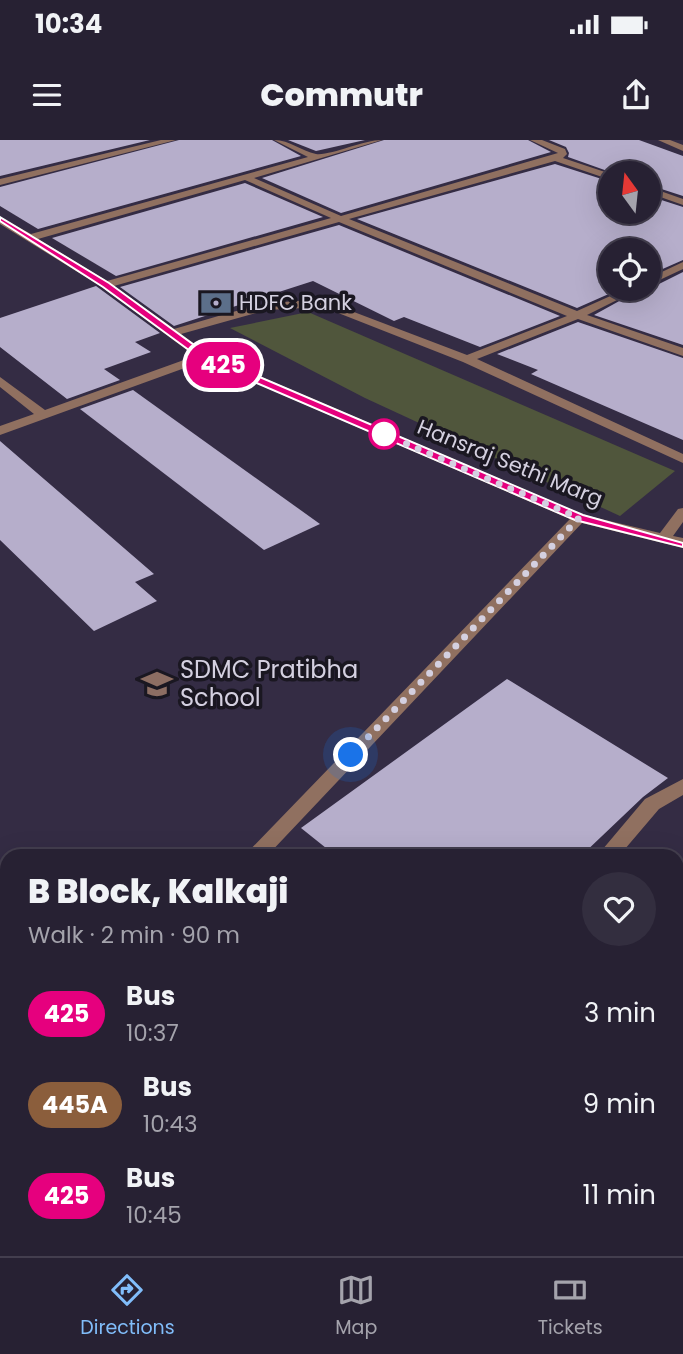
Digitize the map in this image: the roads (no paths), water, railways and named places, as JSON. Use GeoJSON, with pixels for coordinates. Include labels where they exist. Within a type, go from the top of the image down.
{"type":"FeatureCollection","features":[{"type":"Feature","properties":{"kind":"street"},"geometry":{"type":"LineString","coordinates":[[0,181],[172,140]]}},
{"type":"Feature","properties":{"kind":"street"},"geometry":{"type":"LineString","coordinates":[[278,140],[316,156]]}},
{"type":"Feature","properties":{"kind":"street"},"geometry":{"type":"LineString","coordinates":[[29,238],[378,140]]}},
{"type":"Feature","properties":{"kind":"street"},"geometry":{"type":"LineString","coordinates":[[106,285],[341,220],[563,154],[562,151],[534,140]]}},
{"type":"Feature","properties":{"kind":"street"},"geometry":{"type":"LineString","coordinates":[[662,140],[683,148]]}},
{"type":"Feature","properties":{"kind":"street"},"geometry":{"type":"LineString","coordinates":[[555,158],[598,173]]}},
{"type":"Feature","properties":{"kind":"street"},"geometry":{"type":"LineString","coordinates":[[245,177],[341,220],[576,316],[683,352]]}},
{"type":"Feature","properties":{"kind":"street"},"geometry":{"type":"LineString","coordinates":[[662,195],[683,202]]}},
{"type":"Feature","properties":{"kind":"street","name":"Hansraj Sethi Marg"},"geometry":{"type":"LineString","coordinates":[[0,220],[106,285],[205,357],[579,518],[683,543]]}},
{"type":"Feature","properties":{"kind":"street"},"geometry":{"type":"LineString","coordinates":[[0,232],[13,228]]}},
{"type":"Feature","properties":{"kind":"street"},"geometry":{"type":"LineString","coordinates":[[661,276],[683,265]]}},
{"type":"Feature","properties":{"kind":"street"},"geometry":{"type":"LineString","coordinates":[[670,272],[683,276]]}},
{"type":"Feature","properties":{"kind":"street"},"geometry":{"type":"LineString","coordinates":[[173,333],[273,305],[301,301],[325,304],[467,359],[683,459]]}},
{"type":"Feature","properties":{"kind":"street"},"geometry":{"type":"LineString","coordinates":[[467,359],[608,301]]}},
{"type":"Feature","properties":{"kind":"street"},"geometry":{"type":"LineString","coordinates":[[0,431],[205,357]]}},
{"type":"Feature","properties":{"kind":"street"},"geometry":{"type":"LineString","coordinates":[[0,381],[43,415]]}},
{"type":"Feature","properties":{"kind":"street"},"geometry":{"type":"LineString","coordinates":[[664,538],[683,512]]}},
{"type":"Feature","properties":{"kind":"street"},"geometry":{"type":"LineString","coordinates":[[263,849],[579,518]]}},
{"type":"Feature","properties":{"kind":"street"},"geometry":{"type":"LineString","coordinates":[[613,849],[652,804],[683,786]]}},
{"type":"Feature","properties":{"kind":"place","name":"HDFC Bank"},"geometry":{"type":"Point","coordinates":[216,303]}},
{"type":"Feature","properties":{"kind":"place","name":"SDMC Pratibha School"},"geometry":{"type":"Point","coordinates":[157,684]}}]}
